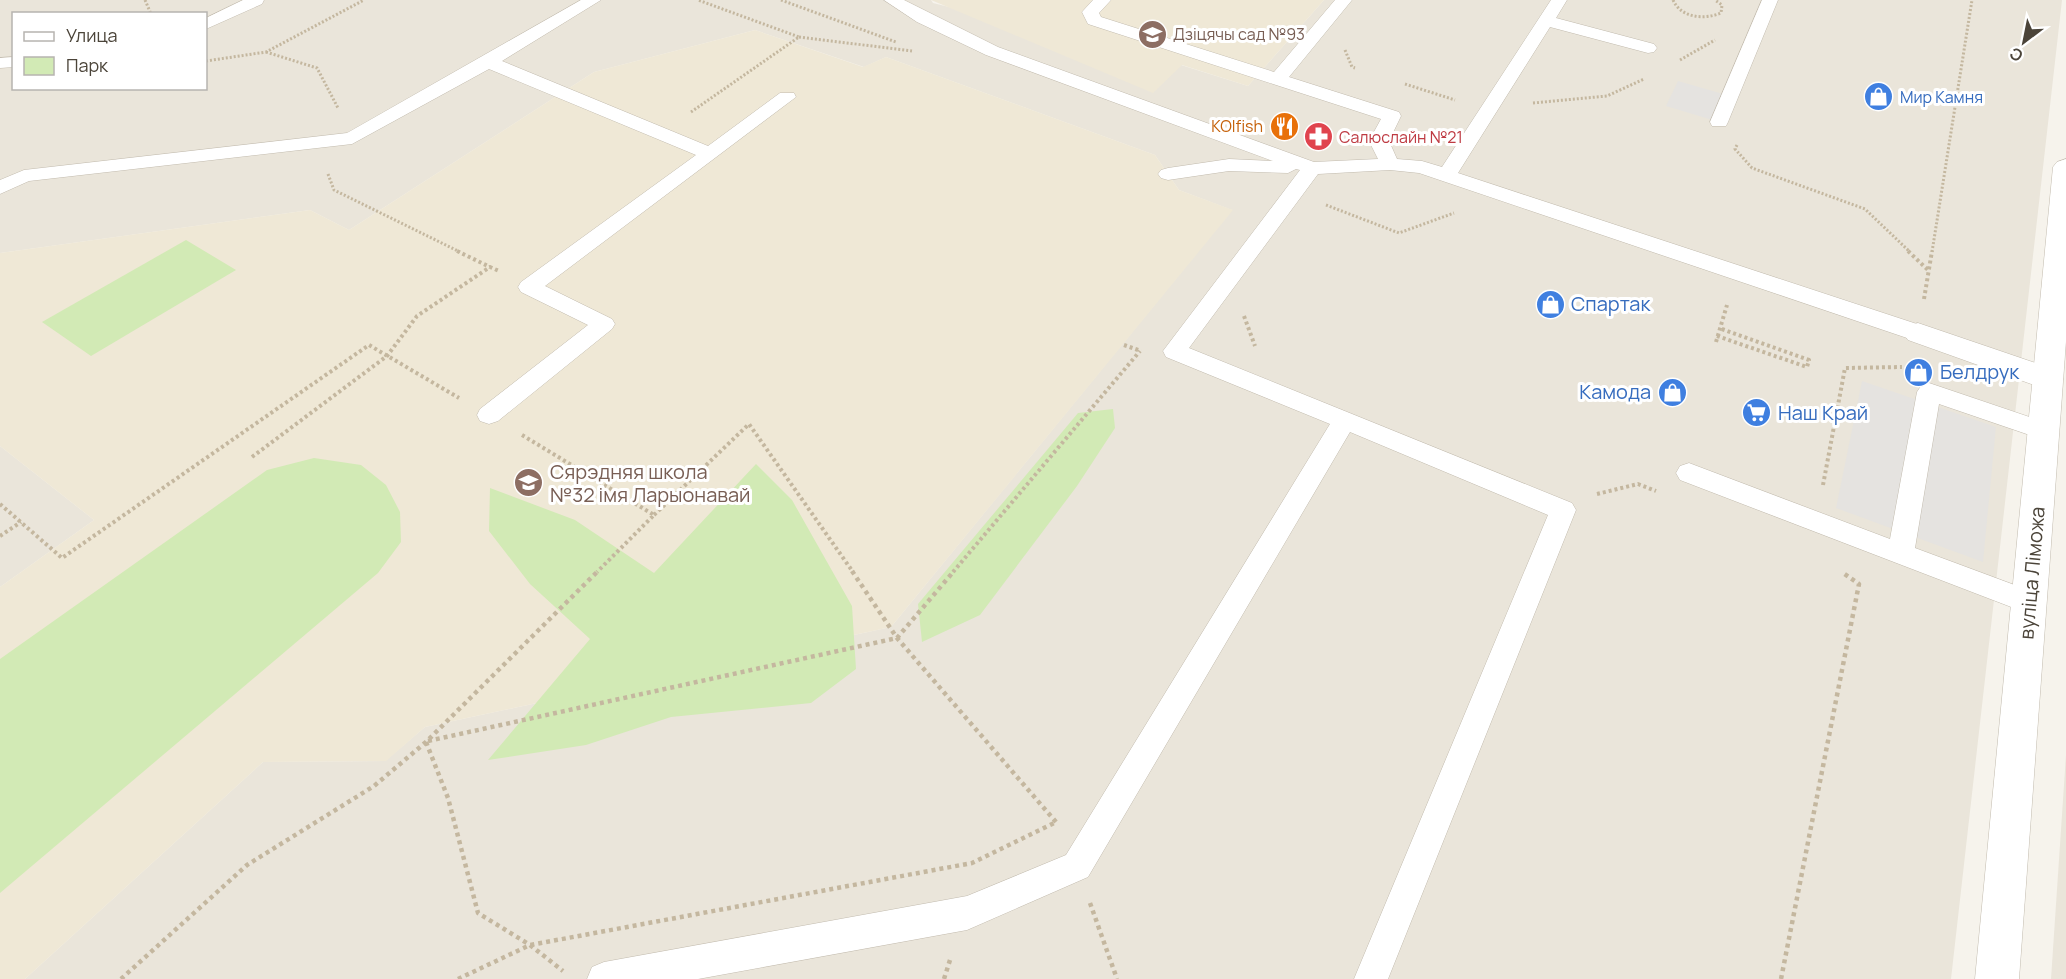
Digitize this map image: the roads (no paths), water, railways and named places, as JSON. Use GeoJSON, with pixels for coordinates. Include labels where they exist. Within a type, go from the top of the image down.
{"type":"FeatureCollection","features":[{"type":"Feature","properties":{"kind":"street","name":"вуліца Ліможа"},"geometry":{"type":"LineString","coordinates":[[1997,979],[2044,430],[2057,382],[2066,167]]}},
{"type":"Feature","properties":{"kind":"street"},"geometry":{"type":"LineString","coordinates":[[1918,333],[2057,382]]}},
{"type":"Feature","properties":{"kind":"lane"},"geometry":{"type":"LineString","coordinates":[[207,24],[256,0]]}},
{"type":"Feature","properties":{"kind":"lane"},"geometry":{"type":"LineString","coordinates":[[0,188],[24,176],[352,138],[593,0]]}},
{"type":"Feature","properties":{"kind":"lane"},"geometry":{"type":"LineString","coordinates":[[892,0],[923,18],[992,51],[1312,168]]}},
{"type":"Feature","properties":{"kind":"lane"},"geometry":{"type":"LineString","coordinates":[[1103,0],[1090,12],[1094,20],[1392,116],[1379,141],[1390,164]]}},
{"type":"Feature","properties":{"kind":"lane"},"geometry":{"type":"LineString","coordinates":[[1278,78],[1344,0]]}},
{"type":"Feature","properties":{"kind":"lane"},"geometry":{"type":"LineString","coordinates":[[1447,175],[1559,0]]}},
{"type":"Feature","properties":{"kind":"lane"},"geometry":{"type":"LineString","coordinates":[[1719,122],[1767,6]]}},
{"type":"Feature","properties":{"kind":"lane"},"geometry":{"type":"LineString","coordinates":[[1546,21],[1648,48]]}},
{"type":"Feature","properties":{"kind":"lane"},"geometry":{"type":"LineString","coordinates":[[488,62],[710,153]]}},
{"type":"Feature","properties":{"kind":"lane"},"geometry":{"type":"LineString","coordinates":[[489,415],[604,324],[529,287],[787,97]]}},
{"type":"Feature","properties":{"kind":"lane"},"geometry":{"type":"LineString","coordinates":[[1168,174],[1230,165],[1312,168],[1390,164],[1422,167],[1918,333]]}},
{"type":"Feature","properties":{"kind":"lane"},"geometry":{"type":"LineString","coordinates":[[1312,168],[1174,351],[1563,510],[1371,979]]}},
{"type":"Feature","properties":{"kind":"lane"},"geometry":{"type":"LineString","coordinates":[[1901,554],[1929,392],[2044,430]]}},
{"type":"Feature","properties":{"kind":"lane"},"geometry":{"type":"LineString","coordinates":[[604,979],[966,913],[1077,866],[1345,420]]}},
{"type":"Feature","properties":{"kind":"lane"},"geometry":{"type":"LineString","coordinates":[[1689,473],[2029,603]]}},
{"type":"Feature","properties":{"kind":"place","name":"Дзіцячы сад №93"},"geometry":{"type":"Point","coordinates":[1152,34]}},
{"type":"Feature","properties":{"kind":"place","name":"Мир Камня"},"geometry":{"type":"Point","coordinates":[1879,97]}},
{"type":"Feature","properties":{"kind":"place","name":"KOIfish"},"geometry":{"type":"Point","coordinates":[1284,126]}},
{"type":"Feature","properties":{"kind":"place","name":"Салюслайн №21"},"geometry":{"type":"Point","coordinates":[1318,137]}},
{"type":"Feature","properties":{"kind":"place","name":"Спартак"},"geometry":{"type":"Point","coordinates":[1550,304]}},
{"type":"Feature","properties":{"kind":"place","name":"Белдрук"},"geometry":{"type":"Point","coordinates":[1919,372]}},
{"type":"Feature","properties":{"kind":"place","name":"Камода"},"geometry":{"type":"Point","coordinates":[1672,392]}},
{"type":"Feature","properties":{"kind":"place","name":"Наш Край"},"geometry":{"type":"Point","coordinates":[1757,413]}},
{"type":"Feature","properties":{"kind":"place","name":"Сярэдняя школа №32 імя Ларыонавай"},"geometry":{"type":"Point","coordinates":[529,483]}}]}
